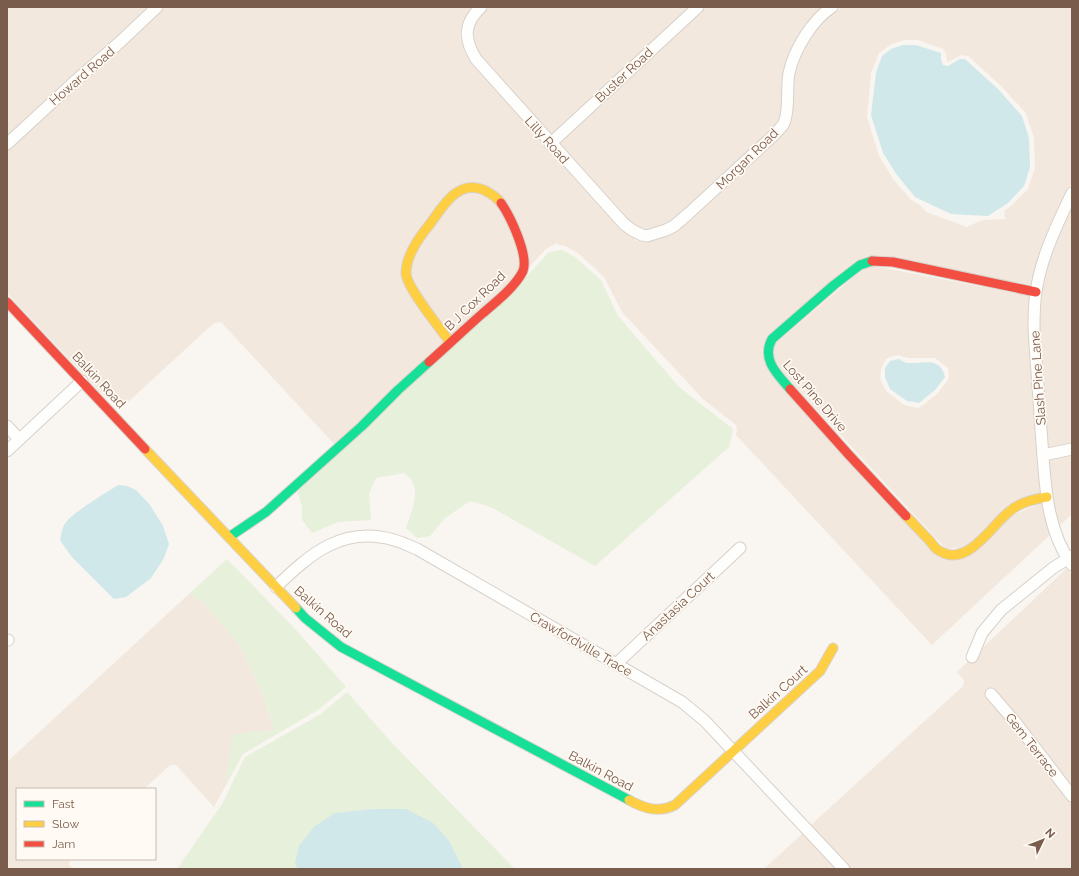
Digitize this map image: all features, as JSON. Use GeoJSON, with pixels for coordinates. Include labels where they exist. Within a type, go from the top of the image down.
{"type":"FeatureCollection","features":[{"type":"Feature","properties":{"kind":"street","name":"Howard Road"},"geometry":{"type":"LineString","coordinates":[[7,144],[157,7]]}},
{"type":"Feature","properties":{"kind":"street","name":"Lilly Road"},"geometry":{"type":"LineString","coordinates":[[481,7],[472,17],[466,34],[468,43],[476,59],[550,144],[624,224],[642,235]]}},
{"type":"Feature","properties":{"kind":"street","name":"Buster Road"},"geometry":{"type":"LineString","coordinates":[[550,144],[698,7]]}},
{"type":"Feature","properties":{"kind":"street","name":"Morgan Road"},"geometry":{"type":"LineString","coordinates":[[642,235],[653,235],[674,226],[774,135],[784,122],[787,108],[789,73],[799,46],[816,20],[832,7]]}},
{"type":"Feature","properties":{"kind":"street","name":"B J Cox Road"},"geometry":{"type":"LineString","coordinates":[[229,537],[266,512],[362,426],[398,390],[512,286],[523,270],[523,258],[519,239],[507,212],[499,200],[492,194],[476,187],[468,187],[461,190],[450,198],[441,208],[417,241],[410,257],[406,273],[410,286],[450,342]]}},
{"type":"Feature","properties":{"kind":"street","name":"Slash Pine Lane"},"geometry":{"type":"LineString","coordinates":[[1071,560],[1055,533],[1047,497],[1034,329],[1034,307],[1036,292],[1046,255],[1072,193]]}},
{"type":"Feature","properties":{"kind":"street","name":"Lost Pine Drive"},"geometry":{"type":"LineString","coordinates":[[1036,292],[893,262],[874,261],[860,265],[834,285],[772,339],[767,349],[773,369],[782,380],[865,472],[938,550],[944,554],[956,556],[970,550],[1009,511],[1023,504],[1047,497]]}},
{"type":"Feature","properties":{"kind":"street","name":"Balkin Road"},"geometry":{"type":"LineString","coordinates":[[7,302],[305,618],[341,647],[638,805],[657,811],[667,809],[675,805],[733,750]]}},
{"type":"Feature","properties":{"kind":"street"},"geometry":{"type":"LineString","coordinates":[[7,451],[82,381]]}},
{"type":"Feature","properties":{"kind":"street"},"geometry":{"type":"LineString","coordinates":[[7,426],[20,439]]}},
{"type":"Feature","properties":{"kind":"street"},"geometry":{"type":"LineString","coordinates":[[1043,455],[1072,449]]}},
{"type":"Feature","properties":{"kind":"street","name":"Crawfordville Trace"},"geometry":{"type":"LineString","coordinates":[[276,587],[298,566],[318,550],[336,541],[354,537],[373,536],[394,540],[417,549],[682,702],[705,721],[844,869]]}},
{"type":"Feature","properties":{"kind":"street","name":"Anastasia Court"},"geometry":{"type":"LineString","coordinates":[[616,664],[740,548]]}},
{"type":"Feature","properties":{"kind":"street"},"geometry":{"type":"LineString","coordinates":[[972,656],[982,633],[1001,610],[1053,568],[1071,560]]}},
{"type":"Feature","properties":{"kind":"street","name":"Balkin Court"},"geometry":{"type":"LineString","coordinates":[[733,750],[820,671],[833,648]]}},
{"type":"Feature","properties":{"kind":"street","name":"Gem Terrace"},"geometry":{"type":"LineString","coordinates":[[991,694],[1072,796]]}},
{"type":"Feature","properties":{"kind":"shaded area"},"geometry":{"type":"Polygon","coordinates":[[[7,7],[150,7],[117,39],[7,138],[7,7]]]}},
{"type":"Feature","properties":{"kind":"shaded area"},"geometry":{"type":"Polygon","coordinates":[[[164,7],[474,7],[461,30],[460,38],[462,39],[465,53],[471,62],[620,228],[636,238],[635,240],[643,242],[668,235],[677,230],[792,108],[795,73],[804,48],[820,24],[842,7],[1072,7],[1072,182],[1055,217],[1032,285],[873,256],[762,350],[940,558],[1012,515],[1042,503],[1050,535],[932,645],[736,435],[736,425],[703,399],[622,312],[604,277],[578,253],[557,243],[546,249],[532,264],[335,445],[221,322],[214,323],[128,402],[105,397],[7,293],[7,151],[75,87],[124,46],[164,7]],[[904,40],[890,45],[879,53],[871,73],[867,117],[879,156],[893,179],[911,200],[920,205],[926,212],[967,227],[982,220],[1005,219],[1004,211],[1028,189],[1035,168],[1034,137],[1025,112],[1001,86],[968,56],[961,55],[948,62],[946,53],[943,49],[918,40],[904,40]]]}},
{"type":"Feature","properties":{"kind":"shaded area"},"geometry":{"type":"Polygon","coordinates":[[[489,7],[690,7],[551,136],[480,56],[475,47],[472,33],[473,28],[476,20],[489,7]]]}},
{"type":"Feature","properties":{"kind":"shaded area"},"geometry":{"type":"Polygon","coordinates":[[[705,7],[824,7],[784,73],[779,121],[770,132],[685,211],[665,225],[644,230],[628,220],[558,144],[705,7]]]}},
{"type":"Feature","properties":{"kind":"shaded area"},"geometry":{"type":"Polygon","coordinates":[[[1072,205],[1072,443],[1048,449],[1039,328],[1039,306],[1044,275],[1072,205]]]}},
{"type":"Feature","properties":{"kind":"shaded area"},"geometry":{"type":"Polygon","coordinates":[[[874,266],[1030,296],[1028,330],[1041,493],[967,546],[946,549],[786,376],[774,358],[774,345],[862,270],[874,266]],[[898,355],[886,359],[881,369],[880,379],[886,391],[904,405],[918,408],[937,394],[948,380],[948,368],[935,358],[908,358],[898,355]]]}},
{"type":"Feature","properties":{"kind":"shaded area"},"geometry":{"type":"Polygon","coordinates":[[[1072,454],[1072,514],[1059,526],[1052,495],[1049,459],[1072,454]]]}},
{"type":"Feature","properties":{"kind":"shaded area"},"geometry":{"type":"Polygon","coordinates":[[[1067,568],[1072,575],[1072,869],[851,869],[811,825],[963,686],[964,680],[957,672],[1067,568]]]}},
{"type":"Feature","properties":{"kind":"shaded area"},"geometry":{"type":"Polygon","coordinates":[[[190,593],[202,602],[240,645],[265,700],[274,732],[259,731],[229,765],[226,785],[214,807],[176,765],[170,765],[145,788],[16,788],[16,860],[70,860],[69,865],[73,869],[7,869],[7,762],[190,593]]]}},
{"type":"Feature","properties":{"kind":"shaded area"},"geometry":{"type":"Polygon","coordinates":[[[803,833],[836,869],[764,869],[803,833]]]}},
{"type":"Feature","properties":{"kind":"green space"},"geometry":{"type":"Polygon","coordinates":[[[562,250],[575,257],[601,280],[618,316],[679,387],[733,429],[729,447],[595,566],[491,507],[470,501],[444,519],[430,536],[417,538],[406,528],[415,499],[415,492],[414,485],[404,473],[376,478],[369,494],[371,520],[338,522],[312,533],[302,520],[302,506],[297,491],[522,282],[549,252],[562,250]]]}},
{"type":"Feature","properties":{"kind":"green space"},"geometry":{"type":"Polygon","coordinates":[[[227,559],[297,631],[346,687],[318,710],[243,754],[226,785],[232,734],[259,731],[274,732],[265,700],[240,645],[202,602],[190,593],[227,559]]]}},
{"type":"Feature","properties":{"kind":"green space"},"geometry":{"type":"Polygon","coordinates":[[[347,692],[391,742],[515,869],[177,869],[222,804],[245,757],[321,714],[347,692]]]}},
{"type":"Feature","properties":{"kind":"water"},"geometry":{"type":"Polygon","coordinates":[[[903,45],[916,45],[941,53],[943,65],[948,66],[960,59],[965,59],[998,89],[1022,116],[1029,138],[1030,167],[1024,186],[1008,203],[988,216],[951,214],[915,197],[897,175],[883,153],[871,115],[876,73],[882,56],[891,49],[903,45]]]}},
{"type":"Feature","properties":{"kind":"water"},"geometry":{"type":"Polygon","coordinates":[[[899,359],[907,363],[931,362],[943,370],[945,377],[935,390],[919,403],[907,401],[890,389],[885,377],[885,368],[890,361],[899,359]]]}},
{"type":"Feature","properties":{"kind":"water"},"geometry":{"type":"Polygon","coordinates":[[[118,485],[127,486],[136,490],[150,505],[163,526],[169,544],[164,558],[151,578],[126,597],[114,599],[71,556],[60,540],[63,527],[68,520],[81,509],[118,485]]]}},
{"type":"Feature","properties":{"kind":"water"},"geometry":{"type":"Polygon","coordinates":[[[374,809],[406,809],[433,823],[449,841],[463,869],[298,869],[295,863],[299,846],[314,827],[335,813],[374,809]]]}},
{"type":"Feature","properties":{"kind":"traffic: fast"},"geometry":{"type":"LineString","coordinates":[[790,389],[776,372],[769,360],[768,353],[772,339],[834,285],[860,265],[872,261]]}},
{"type":"Feature","properties":{"kind":"traffic: fast"},"geometry":{"type":"LineString","coordinates":[[229,537],[266,512],[362,426],[429,362]]}},
{"type":"Feature","properties":{"kind":"traffic: fast"},"geometry":{"type":"LineString","coordinates":[[296,608],[305,618],[341,647],[629,800]]}},
{"type":"Feature","properties":{"kind":"traffic: slow"},"geometry":{"type":"LineString","coordinates":[[450,342],[411,288],[406,273],[408,260],[418,240],[440,210],[446,202],[459,191],[466,188],[484,190],[501,203]]}},
{"type":"Feature","properties":{"kind":"traffic: slow"},"geometry":{"type":"LineString","coordinates":[[145,449],[296,608]]}},
{"type":"Feature","properties":{"kind":"traffic: slow"},"geometry":{"type":"LineString","coordinates":[[906,516],[938,550],[949,555],[959,554],[969,550],[978,543],[1018,505],[1027,501],[1047,497]]}},
{"type":"Feature","properties":{"kind":"traffic: slow"},"geometry":{"type":"LineString","coordinates":[[629,800],[646,808],[652,809],[663,809],[675,805],[820,671],[833,648]]}},
{"type":"Feature","properties":{"kind":"traffic: jam"},"geometry":{"type":"LineString","coordinates":[[429,362],[505,294],[520,277],[523,271],[523,255],[518,236],[501,203]]}},
{"type":"Feature","properties":{"kind":"traffic: jam"},"geometry":{"type":"LineString","coordinates":[[872,261],[893,262],[1036,292]]}},
{"type":"Feature","properties":{"kind":"traffic: jam"},"geometry":{"type":"LineString","coordinates":[[7,302],[145,449]]}},
{"type":"Feature","properties":{"kind":"traffic: jam"},"geometry":{"type":"LineString","coordinates":[[790,389],[906,516]]}}]}
